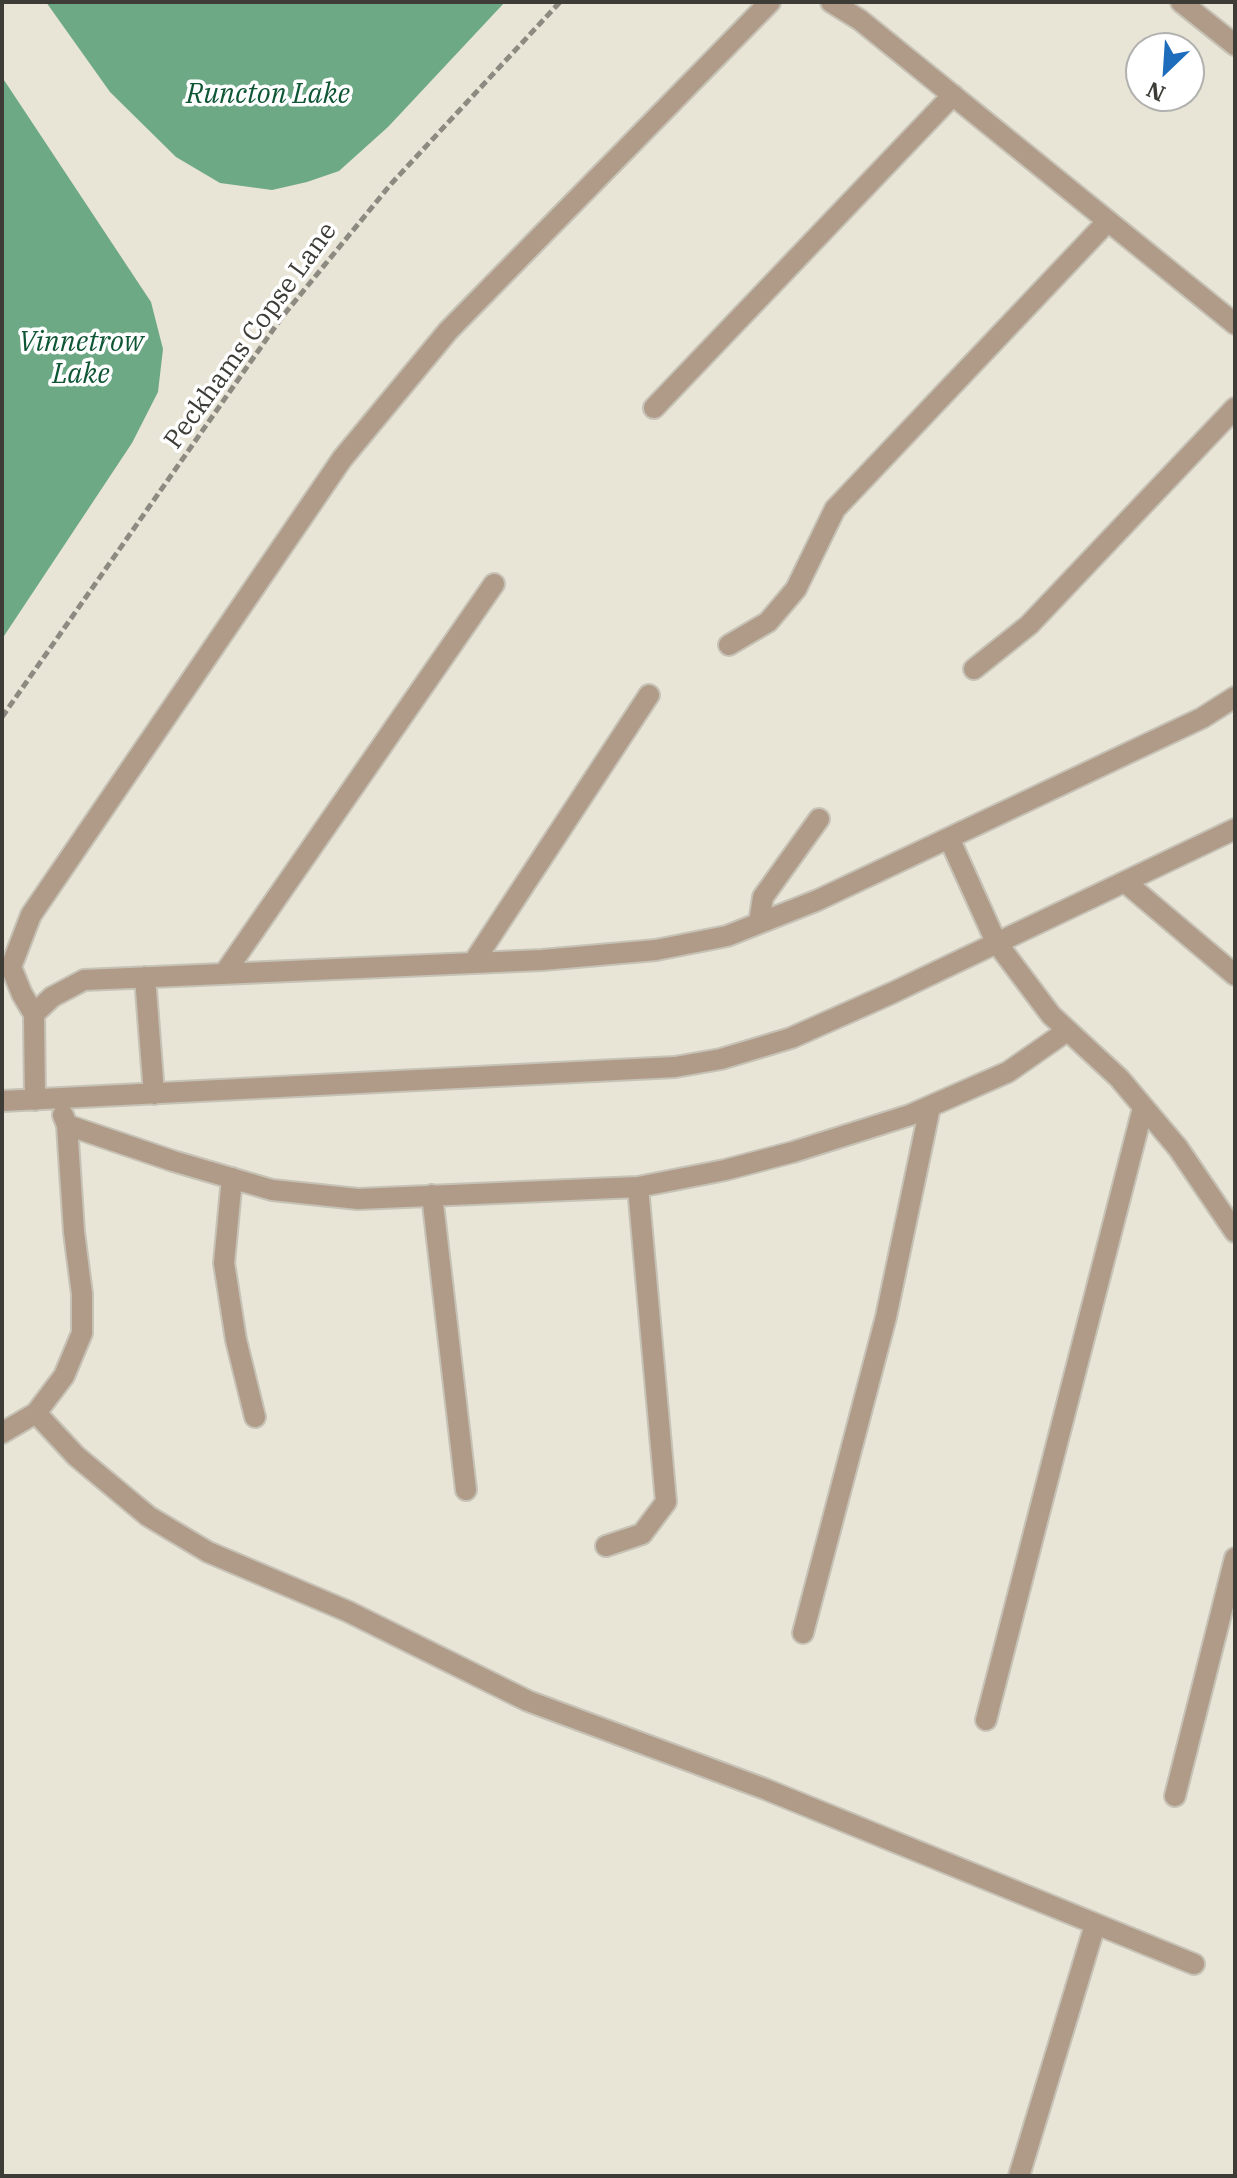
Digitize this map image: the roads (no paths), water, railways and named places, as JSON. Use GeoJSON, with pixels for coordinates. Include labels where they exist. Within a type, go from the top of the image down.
{"type":"FeatureCollection","features":[{"type":"Feature","properties":{"kind":"street"},"geometry":{"type":"LineString","coordinates":[[35,1100],[34,1014],[11,967],[31,915],[342,459],[448,331],[770,2]]}},
{"type":"Feature","properties":{"kind":"street"},"geometry":{"type":"LineString","coordinates":[[831,2],[860,20],[1235,324]]}},
{"type":"Feature","properties":{"kind":"street"},"geometry":{"type":"LineString","coordinates":[[1181,2],[1235,45]]}},
{"type":"Feature","properties":{"kind":"street"},"geometry":{"type":"LineString","coordinates":[[654,408],[953,95]]}},
{"type":"Feature","properties":{"kind":"street"},"geometry":{"type":"LineString","coordinates":[[729,645],[768,622],[796,589],[835,509],[1108,221]]}},
{"type":"Feature","properties":{"kind":"street"},"geometry":{"type":"LineString","coordinates":[[974,669],[1029,625],[1235,408]]}},
{"type":"Feature","properties":{"kind":"street"},"geometry":{"type":"LineString","coordinates":[[224,974],[494,584]]}},
{"type":"Feature","properties":{"kind":"street"},"geometry":{"type":"LineString","coordinates":[[473,963],[649,695]]}},
{"type":"Feature","properties":{"kind":"street"},"geometry":{"type":"LineString","coordinates":[[34,1014],[52,997],[84,980],[473,963],[656,950],[727,936],[818,900],[1202,718],[1235,697]]}},
{"type":"Feature","properties":{"kind":"street"},"geometry":{"type":"LineString","coordinates":[[759,923],[763,897],[819,819]]}},
{"type":"Feature","properties":{"kind":"street"},"geometry":{"type":"LineString","coordinates":[[2,1101],[675,1067],[721,1059],[791,1038],[892,993],[1235,829]]}},
{"type":"Feature","properties":{"kind":"street"},"geometry":{"type":"LineString","coordinates":[[949,838],[996,942],[1051,1015],[1119,1078],[1178,1148],[1235,1232]]}},
{"type":"Feature","properties":{"kind":"street"},"geometry":{"type":"LineString","coordinates":[[1125,882],[1235,975]]}},
{"type":"Feature","properties":{"kind":"street"},"geometry":{"type":"LineString","coordinates":[[145,977],[154,1094]]}},
{"type":"Feature","properties":{"kind":"street"},"geometry":{"type":"LineString","coordinates":[[67,1125],[272,1190],[358,1199],[638,1187],[725,1170],[793,1152],[930,1107],[1008,1072],[1067,1031]]}},
{"type":"Feature","properties":{"kind":"street"},"geometry":{"type":"LineString","coordinates":[[2,1433],[36,1413],[64,1376],[82,1333],[82,1294],[74,1232],[67,1125],[58,1099]]}},
{"type":"Feature","properties":{"kind":"street"},"geometry":{"type":"LineString","coordinates":[[803,1633],[886,1317],[930,1107]]}},
{"type":"Feature","properties":{"kind":"street"},"geometry":{"type":"LineString","coordinates":[[986,1720],[1143,1108]]}},
{"type":"Feature","properties":{"kind":"street"},"geometry":{"type":"LineString","coordinates":[[232,1178],[224,1263],[236,1340],[255,1417]]}},
{"type":"Feature","properties":{"kind":"street"},"geometry":{"type":"LineString","coordinates":[[606,1546],[642,1534],[666,1502],[638,1187]]}},
{"type":"Feature","properties":{"kind":"street"},"geometry":{"type":"LineString","coordinates":[[432,1195],[466,1490]]}},
{"type":"Feature","properties":{"kind":"street"},"geometry":{"type":"LineString","coordinates":[[36,1413],[76,1456],[148,1516],[208,1552],[347,1611],[528,1701],[765,1789],[1194,1964]]}},
{"type":"Feature","properties":{"kind":"street"},"geometry":{"type":"LineString","coordinates":[[1175,1796],[1235,1558]]}},
{"type":"Feature","properties":{"kind":"street"},"geometry":{"type":"LineString","coordinates":[[1019,2176],[1095,1925]]}},
{"type":"Feature","properties":{"kind":"water","name":"Runcton Lake"},"geometry":{"type":"Polygon","coordinates":[[[46,2],[505,2],[388,127],[339,171],[272,190],[220,183],[176,157],[110,92],[46,2]]]}},
{"type":"Feature","properties":{"kind":"water","name":"Vinnetrow Lake"},"geometry":{"type":"Polygon","coordinates":[[[2,77],[151,302],[163,349],[158,392],[132,443],[2,639],[2,77]]]}}]}
